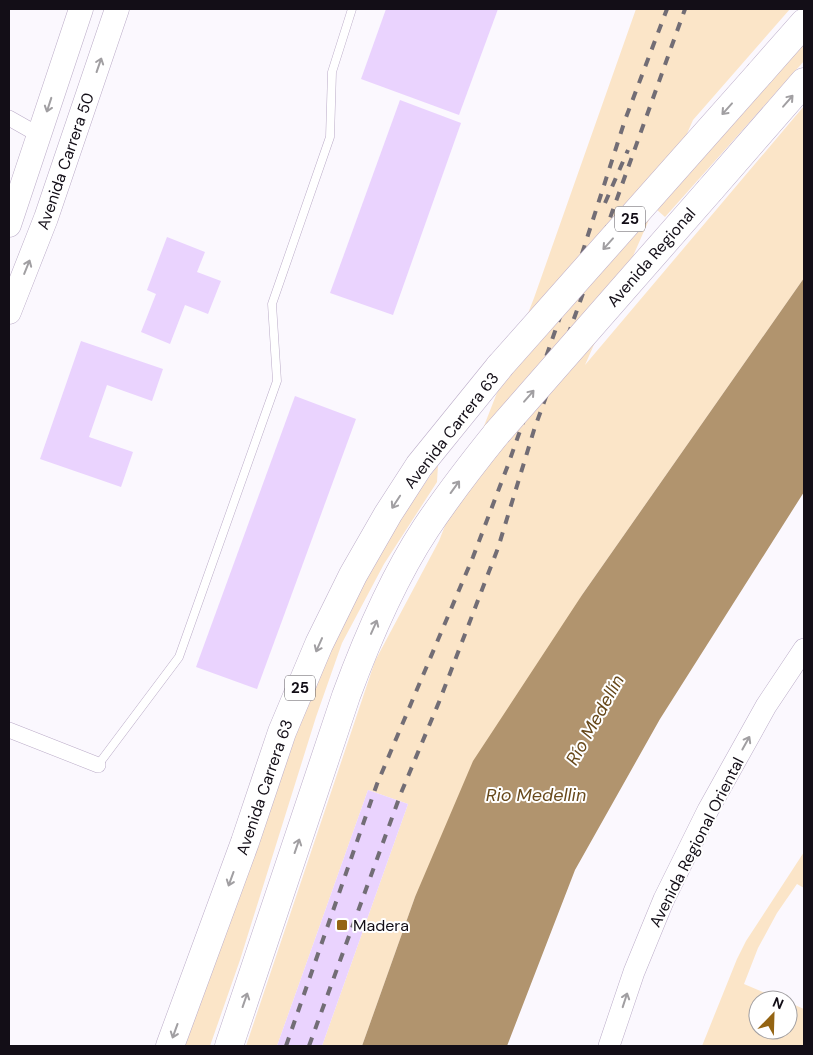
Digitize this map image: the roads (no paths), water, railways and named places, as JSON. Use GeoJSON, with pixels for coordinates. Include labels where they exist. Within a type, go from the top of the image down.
{"type":"FeatureCollection","features":[{"type":"Feature","properties":{"kind":"highway","name":"Avenida Carrera 63"},"geometry":{"type":"LineString","coordinates":[[170,1046],[245,842],[282,732],[319,644],[353,575],[388,514],[414,474],[500,366],[804,23]]}},
{"type":"Feature","properties":{"kind":"highway","name":"Avenida Regional"},"geometry":{"type":"LineString","coordinates":[[229,1046],[359,661],[403,568],[426,529],[497,433],[804,82]]}},
{"type":"Feature","properties":{"kind":"main road","name":"Avenida Carrera 50"},"geometry":{"type":"LineString","coordinates":[[9,225],[81,9]]}},
{"type":"Feature","properties":{"kind":"main road","name":"Avenida Carrera 50"},"geometry":{"type":"LineString","coordinates":[[9,312],[50,208],[118,9]]}},
{"type":"Feature","properties":{"kind":"main road","name":"Avenida Regional Oriental"},"geometry":{"type":"LineString","coordinates":[[609,1046],[634,972],[664,899],[708,810],[761,715],[804,649]]}},
{"type":"Feature","properties":{"kind":"street"},"geometry":{"type":"LineString","coordinates":[[9,118],[39,135]]}},
{"type":"Feature","properties":{"kind":"street"},"geometry":{"type":"LineString","coordinates":[[9,730],[98,765]]}},
{"type":"Feature","properties":{"kind":"lane"},"geometry":{"type":"LineString","coordinates":[[98,765],[179,657],[277,381],[272,304],[330,137],[332,72],[352,9]]}},
{"type":"Feature","properties":{"kind":"water","name":"Rio Medellin"},"geometry":{"type":"Polygon","coordinates":[[[804,278],[804,492],[660,719],[575,870],[507,1046],[362,1046],[415,897],[473,761],[582,595],[804,278]]]}},
{"type":"Feature","properties":{"kind":"railway"},"geometry":{"type":"LineString","coordinates":[[286,1046],[377,784],[473,557],[508,465],[579,263],[625,120],[667,9]]}},
{"type":"Feature","properties":{"kind":"railway"},"geometry":{"type":"LineString","coordinates":[[309,1046],[401,793],[439,702],[498,548],[534,430],[685,9]]}},
{"type":"Feature","properties":{"kind":"railway"},"geometry":{"type":"LineString","coordinates":[[605,203],[628,150]]}},
{"type":"Feature","properties":{"kind":"place","name":"Madera"},"geometry":{"type":"Point","coordinates":[342,925]}},
{"type":"Feature","properties":{"kind":"water label","name":"Río Medellín"},"geometry":{"type":"Point","coordinates":[595,720]}}]}
